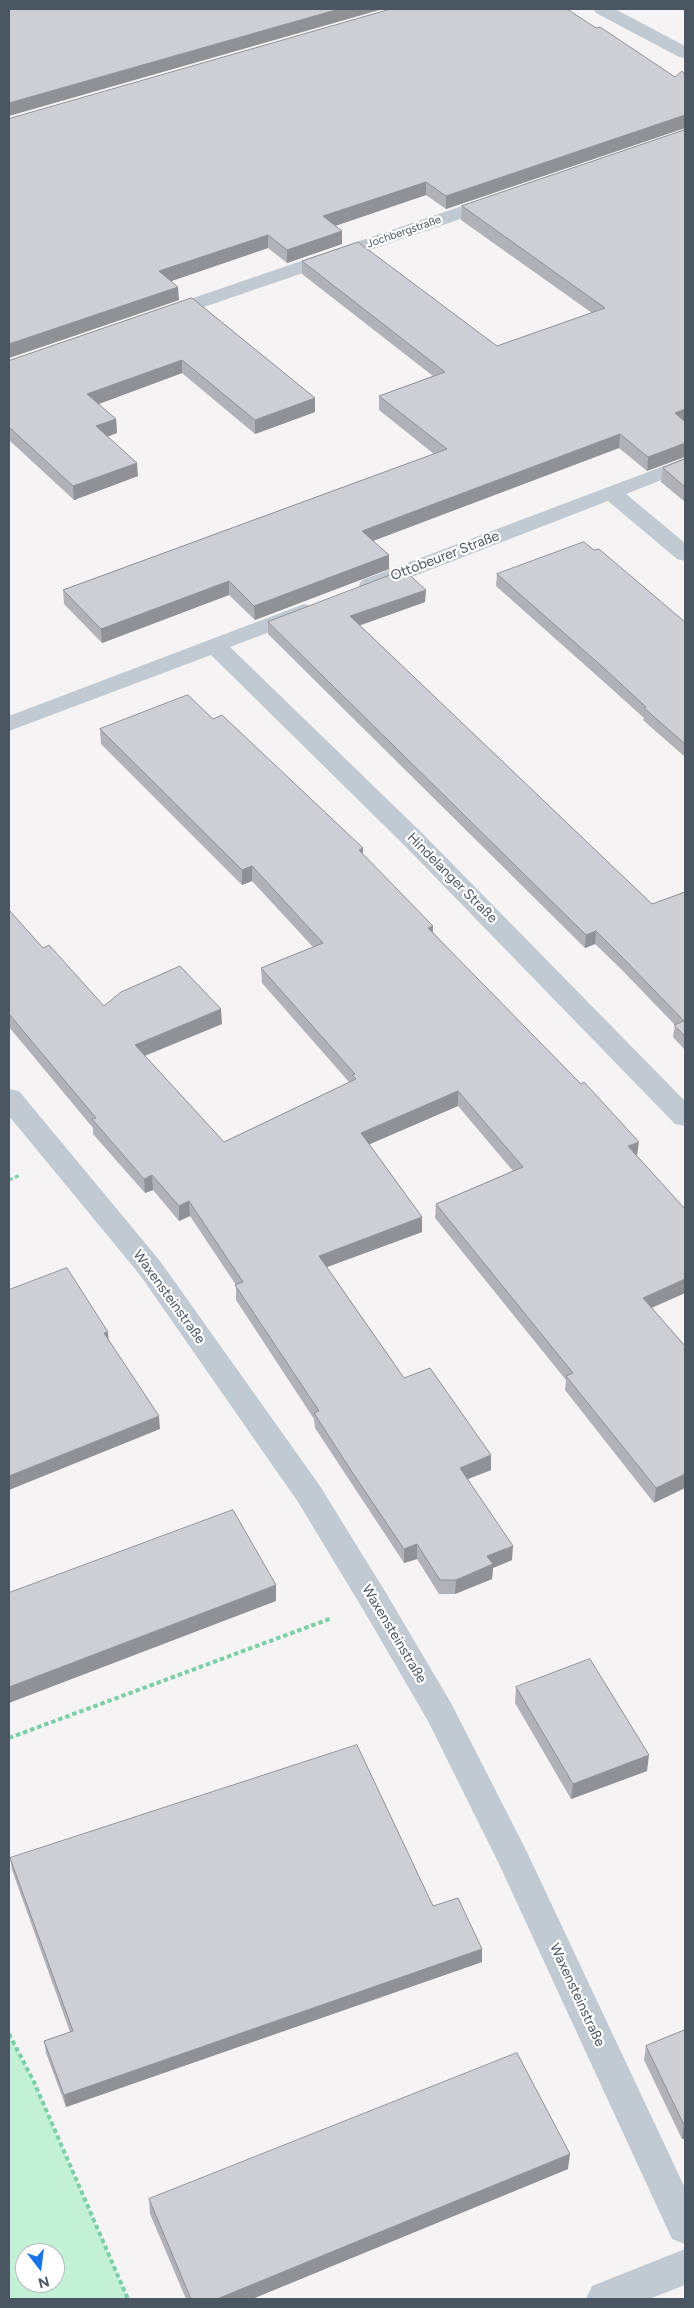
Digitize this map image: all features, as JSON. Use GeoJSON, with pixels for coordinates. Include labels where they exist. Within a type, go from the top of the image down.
{"type":"FeatureCollection","features":[{"type":"Feature","properties":{"kind":"street"},"geometry":{"type":"LineString","coordinates":[[602,9],[685,53]]}},
{"type":"Feature","properties":{"kind":"street","name":"Jochbergstraße"},"geometry":{"type":"LineString","coordinates":[[144,321],[515,194]]}},
{"type":"Feature","properties":{"kind":"street","name":"Ottobeurer Straße"},"geometry":{"type":"LineString","coordinates":[[350,593],[685,464]]}},
{"type":"Feature","properties":{"kind":"street"},"geometry":{"type":"LineString","coordinates":[[611,493],[685,554]]}},
{"type":"Feature","properties":{"kind":"street"},"geometry":{"type":"LineString","coordinates":[[9,724],[323,603]]}},
{"type":"Feature","properties":{"kind":"street","name":"Hindelanger Straße"},"geometry":{"type":"LineString","coordinates":[[214,645],[413,839],[685,1116]]}},
{"type":"Feature","properties":{"kind":"street","name":"Waxensteinstraße"},"geometry":{"type":"LineString","coordinates":[[9,1098],[150,1268],[309,1494],[375,1602],[440,1712],[514,1860],[685,2227]]}},
{"type":"Feature","properties":{"kind":"street"},"geometry":{"type":"LineString","coordinates":[[605,2299],[685,2267]]}},
{"type":"Feature","properties":{"kind":"path"},"geometry":{"type":"LineString","coordinates":[[9,1738],[375,1602]]}},
{"type":"Feature","properties":{"kind":"path"},"geometry":{"type":"LineString","coordinates":[[9,2034],[34,2082],[128,2299]]}},
{"type":"Feature","properties":{"kind":"green space"},"geometry":{"type":"Polygon","coordinates":[[[9,2034],[34,2082],[128,2299],[9,2299],[9,2034]]]}},
{"type":"Feature","properties":{"kind":"building"},"geometry":{"type":"Polygon","coordinates":[[[9,9],[339,9],[9,103],[9,9]]]}},
{"type":"Feature","properties":{"kind":"building"},"geometry":{"type":"Polygon","coordinates":[[[391,9],[567,9],[596,28],[600,27],[675,77],[682,71],[685,75],[685,115],[446,196],[426,182],[323,216],[342,231],[287,250],[268,235],[159,271],[178,287],[9,344],[9,119],[391,9]]]}},
{"type":"Feature","properties":{"kind":"building"},"geometry":{"type":"Polygon","coordinates":[[[685,130],[685,409],[675,413],[685,422],[685,443],[648,457],[620,434],[362,531],[389,555],[254,606],[229,581],[101,629],[63,590],[447,449],[379,396],[445,372],[302,261],[358,242],[497,346],[605,308],[462,206],[685,130]]]}},
{"type":"Feature","properties":{"kind":"building"},"geometry":{"type":"Polygon","coordinates":[[[192,298],[315,398],[255,420],[182,360],[87,394],[116,419],[96,426],[137,463],[73,486],[9,427],[9,361],[192,298]]]}},
{"type":"Feature","properties":{"kind":"building"},"geometry":{"type":"Polygon","coordinates":[[[685,459],[685,487],[663,468],[685,459]]]}},
{"type":"Feature","properties":{"kind":"building"},"geometry":{"type":"Polygon","coordinates":[[[584,542],[594,550],[599,549],[685,622],[685,744],[644,708],[646,707],[605,669],[497,574],[584,542]]]}},
{"type":"Feature","properties":{"kind":"building"},"geometry":{"type":"Polygon","coordinates":[[[404,570],[426,590],[350,616],[652,904],[685,892],[685,1036],[674,1025],[684,1021],[596,931],[586,935],[268,622],[404,570]]]}},
{"type":"Feature","properties":{"kind":"building"},"geometry":{"type":"Polygon","coordinates":[[[188,695],[213,719],[222,715],[363,848],[359,850],[433,926],[428,928],[581,1084],[584,1082],[639,1142],[628,1146],[685,1209],[685,1279],[643,1298],[685,1346],[685,1474],[656,1488],[566,1376],[573,1373],[436,1204],[523,1167],[458,1091],[361,1133],[422,1217],[319,1256],[404,1378],[430,1368],[491,1455],[460,1468],[513,1546],[487,1556],[493,1564],[456,1580],[440,1580],[417,1544],[404,1549],[314,1413],[319,1411],[235,1285],[243,1282],[189,1201],[179,1206],[152,1175],[144,1179],[92,1119],[96,1118],[9,1014],[9,910],[43,948],[49,945],[104,1006],[121,992],[180,966],[221,1009],[135,1045],[224,1142],[356,1079],[352,1075],[355,1074],[261,968],[323,943],[252,866],[242,870],[100,729],[188,695]]]}},
{"type":"Feature","properties":{"kind":"building"},"geometry":{"type":"Polygon","coordinates":[[[67,1268],[108,1332],[104,1333],[159,1416],[9,1476],[9,1290],[67,1268]]]}},
{"type":"Feature","properties":{"kind":"building"},"geometry":{"type":"Polygon","coordinates":[[[233,1510],[276,1585],[9,1687],[9,1593],[233,1510]]]}},
{"type":"Feature","properties":{"kind":"building"},"geometry":{"type":"Polygon","coordinates":[[[590,1659],[649,1755],[573,1784],[516,1687],[590,1659]]]}},
{"type":"Feature","properties":{"kind":"building"},"geometry":{"type":"Polygon","coordinates":[[[357,1745],[433,1906],[458,1898],[482,1949],[64,2095],[44,2041],[73,2031],[10,1858],[357,1745]]]}},
{"type":"Feature","properties":{"kind":"building"},"geometry":{"type":"Polygon","coordinates":[[[685,2030],[685,2124],[684,2125],[646,2046],[685,2030]]]}},
{"type":"Feature","properties":{"kind":"building"},"geometry":{"type":"Polygon","coordinates":[[[517,2053],[570,2154],[217,2299],[191,2299],[149,2199],[517,2053]]]}}]}
